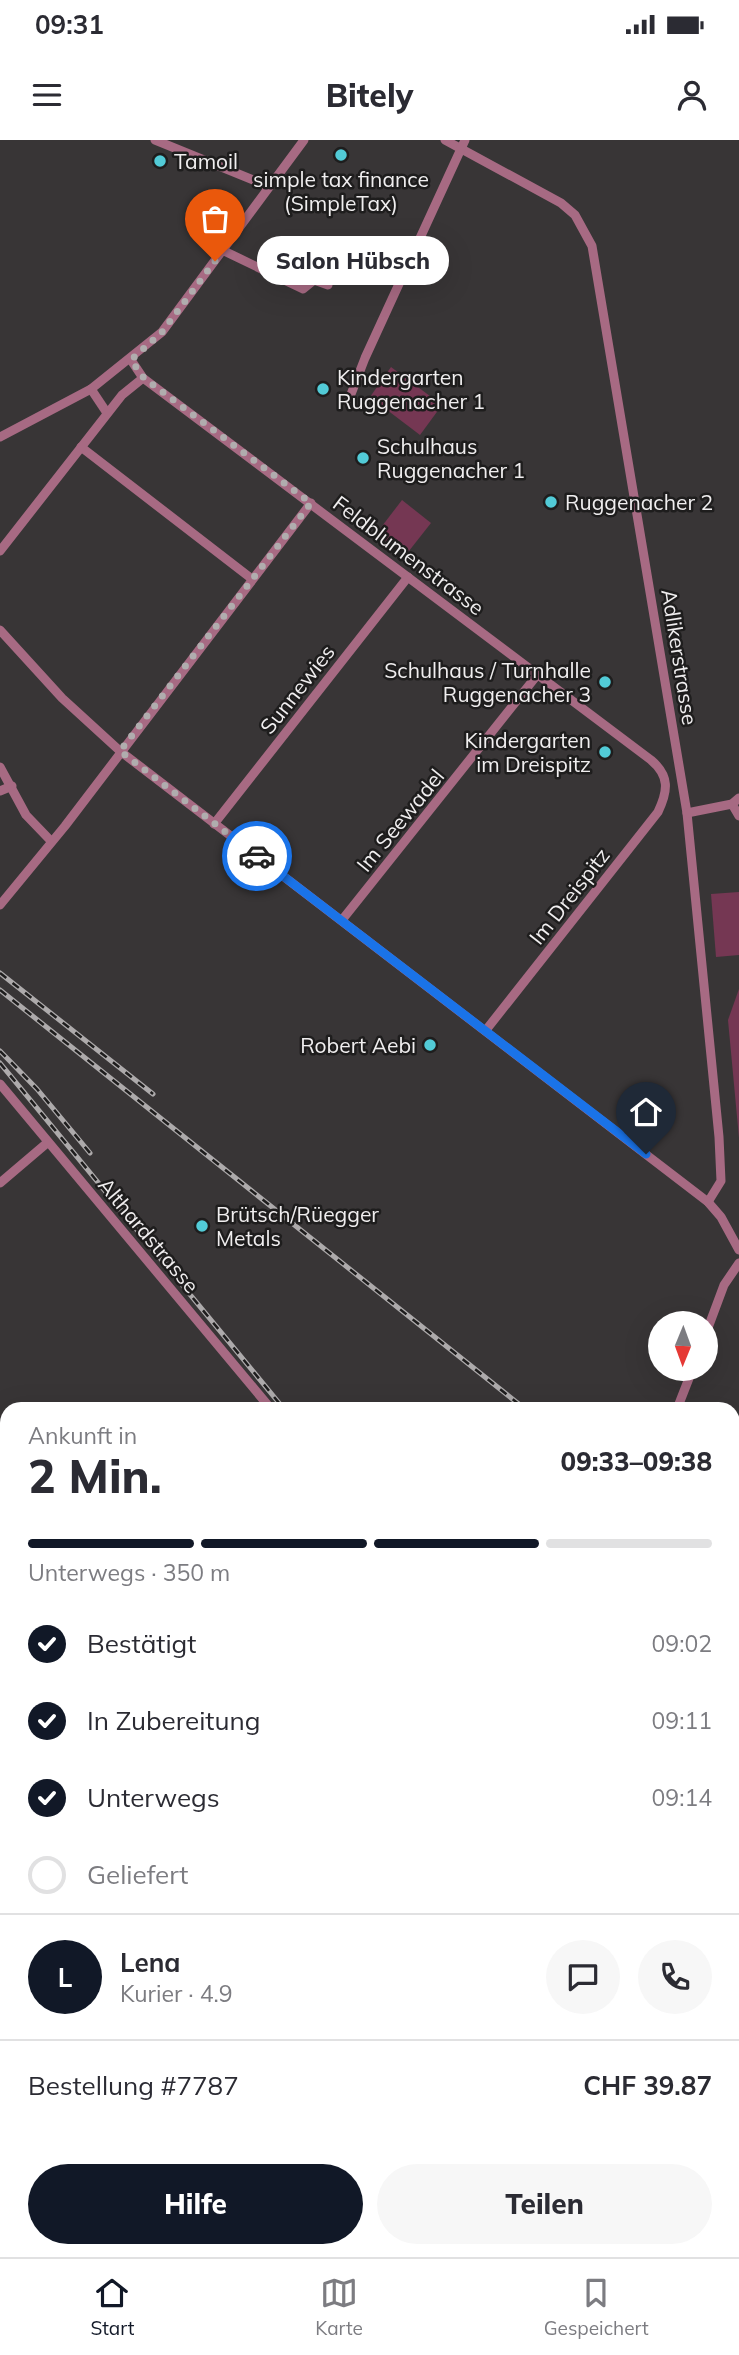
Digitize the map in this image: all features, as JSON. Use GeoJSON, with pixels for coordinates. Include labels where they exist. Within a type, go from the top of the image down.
{"type":"FeatureCollection","features":[{"type":"Feature","properties":{"kind":"street"},"geometry":{"type":"LineString","coordinates":[[155,140],[268,186]]}},
{"type":"Feature","properties":{"kind":"street"},"geometry":{"type":"LineString","coordinates":[[0,437],[92,389],[131,360],[162,332],[304,140]]}},
{"type":"Feature","properties":{"kind":"street","name":"Adlikerstrasse"},"geometry":{"type":"LineString","coordinates":[[444,140],[463,145],[561,203],[575,215],[592,246],[687,813],[719,1137],[721,1181],[708,1202]]}},
{"type":"Feature","properties":{"kind":"street"},"geometry":{"type":"LineString","coordinates":[[348,402],[370,346],[463,145]]}},
{"type":"Feature","properties":{"kind":"street"},"geometry":{"type":"LineString","coordinates":[[222,250],[303,289],[314,280],[328,285]]}},
{"type":"Feature","properties":{"kind":"street","name":"Feldblumenstrasse"},"geometry":{"type":"LineString","coordinates":[[131,360],[144,378],[651,760],[666,778]]}},
{"type":"Feature","properties":{"kind":"street"},"geometry":{"type":"LineString","coordinates":[[0,551],[107,413],[122,395],[144,378]]}},
{"type":"Feature","properties":{"kind":"street"},"geometry":{"type":"LineString","coordinates":[[92,389],[107,413]]}},
{"type":"Feature","properties":{"kind":"street"},"geometry":{"type":"LineString","coordinates":[[81,447],[252,579]]}},
{"type":"Feature","properties":{"kind":"street"},"geometry":{"type":"LineString","coordinates":[[0,905],[311,503]]}},
{"type":"Feature","properties":{"kind":"street","name":"Sunnewies"},"geometry":{"type":"LineString","coordinates":[[214,824],[408,577]]}},
{"type":"Feature","properties":{"kind":"street"},"geometry":{"type":"LineString","coordinates":[[0,630],[62,698],[120,751],[708,1202],[721,1217],[739,1250]]}},
{"type":"Feature","properties":{"kind":"street","name":"Im Seewadel"},"geometry":{"type":"LineString","coordinates":[[342,920],[538,674]]}},
{"type":"Feature","properties":{"kind":"street"},"geometry":{"type":"LineString","coordinates":[[0,767],[26,815],[51,841]]}},
{"type":"Feature","properties":{"kind":"street","name":"Im Dreispitz"},"geometry":{"type":"LineString","coordinates":[[486,1031],[658,812],[667,794],[666,778]]}},
{"type":"Feature","properties":{"kind":"street"},"geometry":{"type":"LineString","coordinates":[[0,791],[12,786]]}},
{"type":"Feature","properties":{"kind":"street"},"geometry":{"type":"LineString","coordinates":[[687,813],[736,801],[739,816]]}},
{"type":"Feature","properties":{"kind":"street","name":"Althardstrasse"},"geometry":{"type":"LineString","coordinates":[[0,1084],[265,1402]]}},
{"type":"Feature","properties":{"kind":"street"},"geometry":{"type":"LineString","coordinates":[[0,1183],[47,1143]]}},
{"type":"Feature","properties":{"kind":"street"},"geometry":{"type":"LineString","coordinates":[[714,1311],[724,1285],[739,1263]]}},
{"type":"Feature","properties":{"kind":"street"},"geometry":{"type":"LineString","coordinates":[[680,1402],[688,1381]]}},
{"type":"Feature","properties":{"kind":"shaded area"},"geometry":{"type":"Polygon","coordinates":[[[391,367],[442,405],[420,435],[370,397],[391,367]]]}},
{"type":"Feature","properties":{"kind":"shaded area"},"geometry":{"type":"Polygon","coordinates":[[[402,500],[431,523],[405,556],[376,534],[402,500]]]}},
{"type":"Feature","properties":{"kind":"shaded area"},"geometry":{"type":"Polygon","coordinates":[[[739,892],[739,955],[716,957],[711,894],[739,892]]]}},
{"type":"Feature","properties":{"kind":"shaded area"},"geometry":{"type":"Polygon","coordinates":[[[739,989],[739,1138],[728,1020],[739,989]]]}},
{"type":"Feature","properties":{"kind":"railway"},"geometry":{"type":"LineString","coordinates":[[0,973],[153,1094]]}},
{"type":"Feature","properties":{"kind":"railway"},"geometry":{"type":"LineString","coordinates":[[0,990],[516,1402]]}},
{"type":"Feature","properties":{"kind":"railway"},"geometry":{"type":"LineString","coordinates":[[0,1051],[37,1089],[90,1153]]}},
{"type":"Feature","properties":{"kind":"railway"},"geometry":{"type":"LineString","coordinates":[[0,1063],[278,1402]]}},
{"type":"Feature","properties":{"kind":"way so far"},"geometry":{"type":"LineString","coordinates":[[215,261],[162,332],[131,360],[144,378],[173,397],[311,503],[120,751],[166,783],[257,856]]}},
{"type":"Feature","properties":{"kind":"place","name":"simple tax finance (SimpleTax)"},"geometry":{"type":"Point","coordinates":[341,155]}},
{"type":"Feature","properties":{"kind":"place","name":"Tamoil"},"geometry":{"type":"Point","coordinates":[160,161]}},
{"type":"Feature","properties":{"kind":"place","name":"Salon Hübsch"},"geometry":{"type":"Point","coordinates":[215,261]}},
{"type":"Feature","properties":{"kind":"place","name":"Kindergarten Ruggenacher 1"},"geometry":{"type":"Point","coordinates":[323,389]}},
{"type":"Feature","properties":{"kind":"place","name":"Schulhaus Ruggenacher 1"},"geometry":{"type":"Point","coordinates":[363,458]}},
{"type":"Feature","properties":{"kind":"place","name":"Ruggenacher 2"},"geometry":{"type":"Point","coordinates":[551,502]}},
{"type":"Feature","properties":{"kind":"place","name":"Schulhaus / Turnhalle Ruggenacher 3"},"geometry":{"type":"Point","coordinates":[605,682]}},
{"type":"Feature","properties":{"kind":"place","name":"Kindergarten im Dreispitz"},"geometry":{"type":"Point","coordinates":[605,752]}},
{"type":"Feature","properties":{"kind":"place","name":"Robert Aebi"},"geometry":{"type":"Point","coordinates":[430,1045]}},
{"type":"Feature","properties":{"kind":"place","name":"Brütsch/Rüegger Metals"},"geometry":{"type":"Point","coordinates":[202,1226]}},
{"type":"Feature","properties":{"kind":"route"},"geometry":{"type":"LineString","coordinates":[[257,856],[407,968],[646,1154]]}}]}
